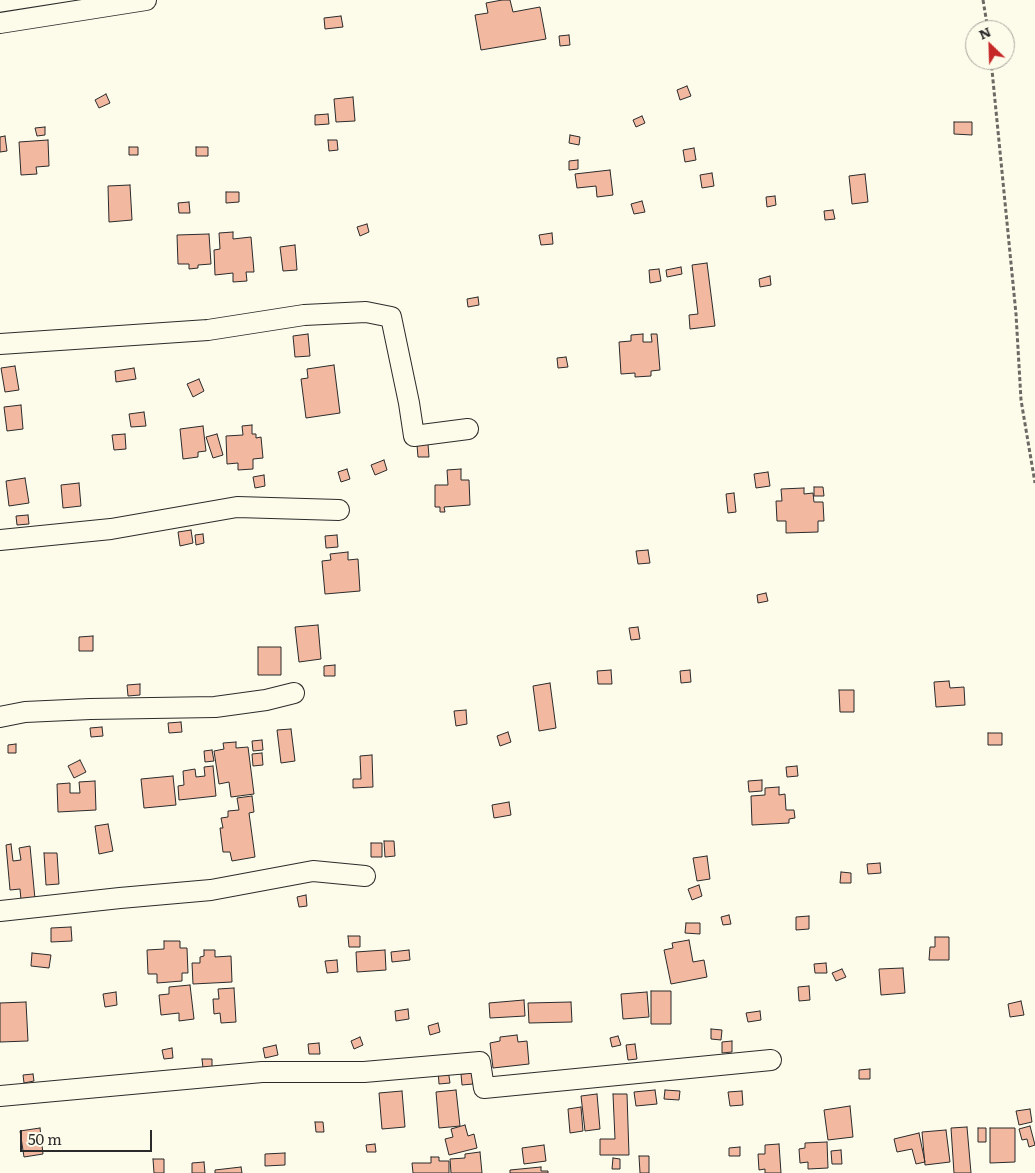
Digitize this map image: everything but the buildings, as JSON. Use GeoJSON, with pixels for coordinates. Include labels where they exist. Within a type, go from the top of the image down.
{"type":"FeatureCollection","features":[{"type":"Feature","properties":{"kind":"street"},"geometry":{"type":"LineString","coordinates":[[0,22],[146,0]]}},
{"type":"Feature","properties":{"kind":"street"},"geometry":{"type":"LineString","coordinates":[[0,344],[208,330],[304,315],[366,312],[391,317],[414,436],[468,429]]}},
{"type":"Feature","properties":{"kind":"street"},"geometry":{"type":"LineString","coordinates":[[0,540],[111,529],[237,508],[339,510]]}},
{"type":"Feature","properties":{"kind":"street"},"geometry":{"type":"LineString","coordinates":[[0,717],[25,712],[215,707],[266,700],[294,693]]}},
{"type":"Feature","properties":{"kind":"street"},"geometry":{"type":"LineString","coordinates":[[0,911],[211,890],[314,871],[364,876]]}},
{"type":"Feature","properties":{"kind":"street"},"geometry":{"type":"LineString","coordinates":[[0,1096],[262,1072],[364,1072],[480,1062],[484,1088],[771,1060]]}},
{"type":"Feature","properties":{"kind":"path"},"geometry":{"type":"LineString","coordinates":[[983,0],[986,20]]}},
{"type":"Feature","properties":{"kind":"path"},"geometry":{"type":"LineString","coordinates":[[992,70],[1014,286],[1022,400],[1035,483]]}}]}
